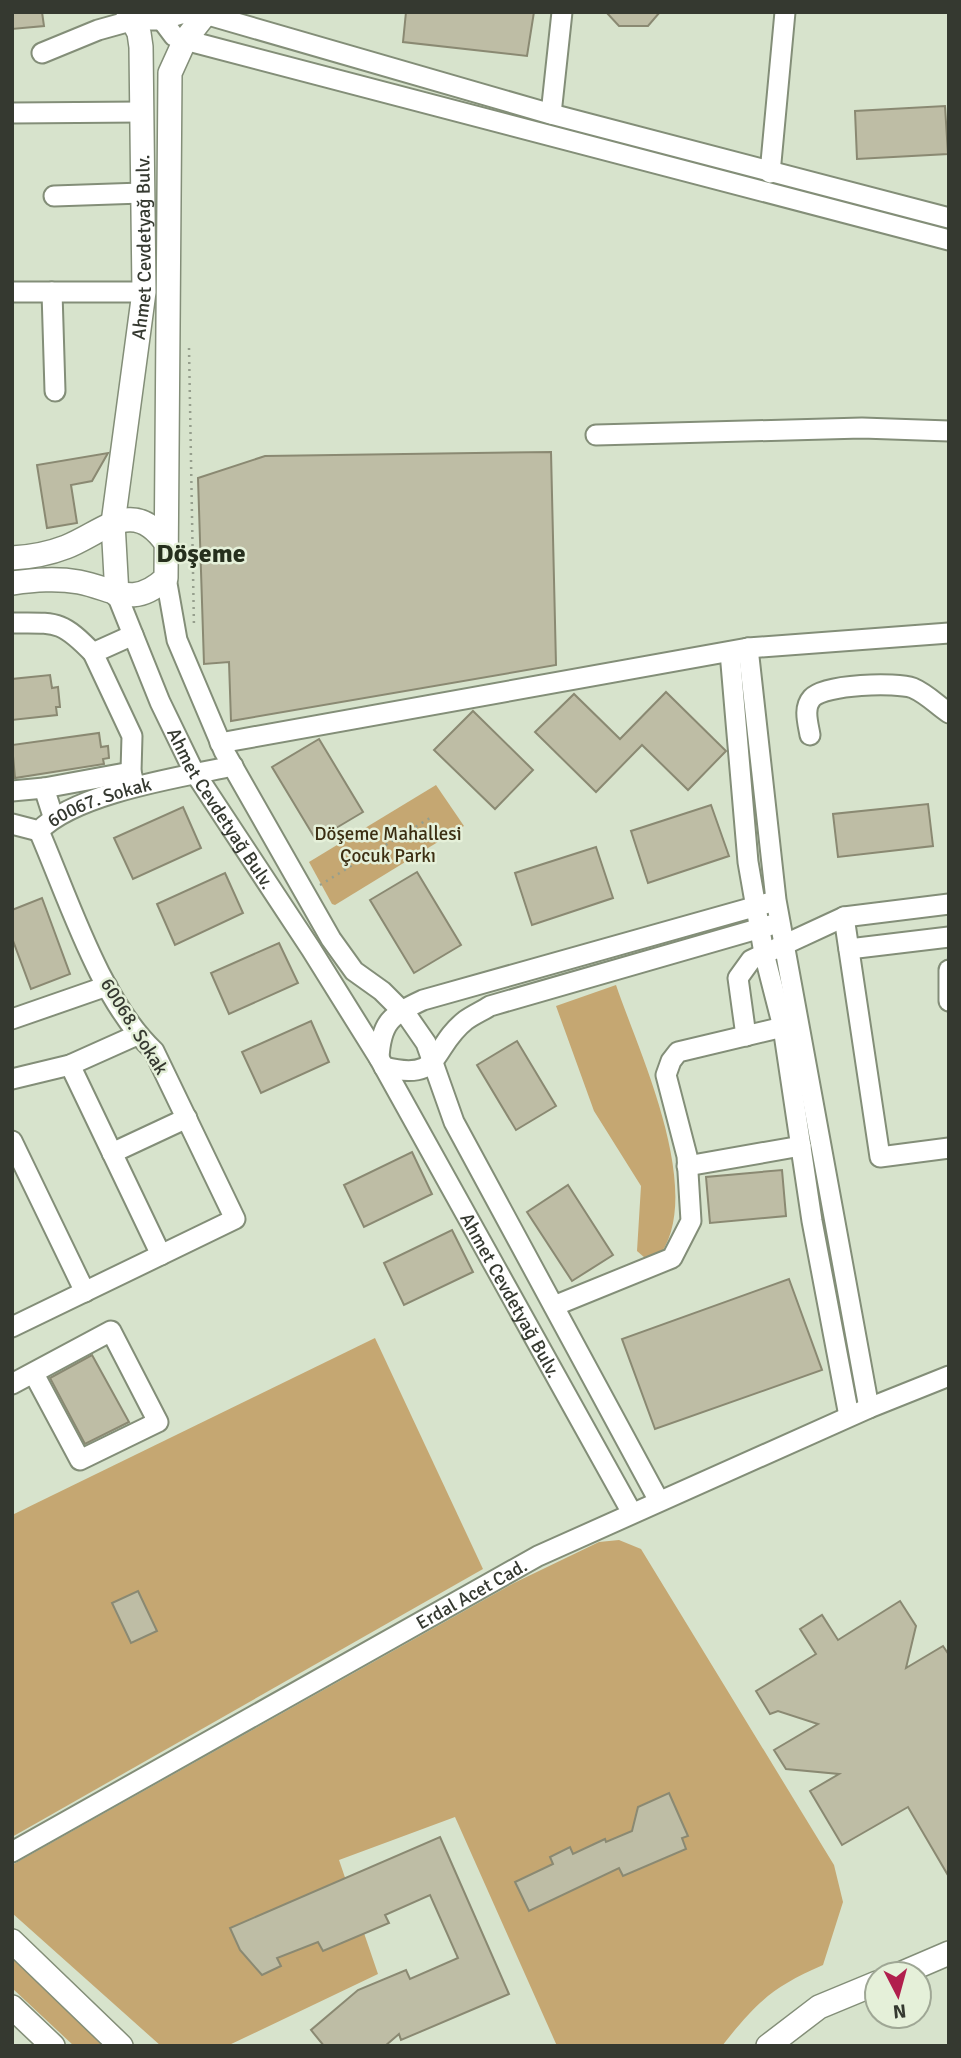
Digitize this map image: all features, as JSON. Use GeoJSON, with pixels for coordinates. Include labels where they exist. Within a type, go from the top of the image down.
{"type":"FeatureCollection","features":[{"type":"Feature","properties":{"kind":"main road","name":"Ahmet Cevdetyağ Bulv."},"geometry":{"type":"LineString","coordinates":[[166,578],[170,73],[185,40],[206,13]]}},
{"type":"Feature","properties":{"kind":"main road","name":"Ahmet Cevdetyağ Bulv."},"geometry":{"type":"LineString","coordinates":[[117,595],[113,523],[144,292],[141,47],[131,16]]}},
{"type":"Feature","properties":{"kind":"main road"},"geometry":{"type":"LineString","coordinates":[[12,558],[40,556],[69,546],[113,523],[146,522],[166,543]]}},
{"type":"Feature","properties":{"kind":"main road"},"geometry":{"type":"LineString","coordinates":[[12,583],[43,579],[80,582],[117,595],[147,593],[166,578]]}},
{"type":"Feature","properties":{"kind":"main road"},"geometry":{"type":"LineString","coordinates":[[12,1941],[121,2046]]}},
{"type":"Feature","properties":{"kind":"main road"},"geometry":{"type":"LineString","coordinates":[[933,1960],[949,1953]]}},
{"type":"Feature","properties":{"kind":"main road"},"geometry":{"type":"LineString","coordinates":[[768,2046],[819,2007],[863,1989]]}},
{"type":"Feature","properties":{"kind":"main road"},"geometry":{"type":"LineString","coordinates":[[12,2007],[53,2046]]}},
{"type":"Feature","properties":{"kind":"street"},"geometry":{"type":"LineString","coordinates":[[551,114],[562,12]]}},
{"type":"Feature","properties":{"kind":"street"},"geometry":{"type":"LineString","coordinates":[[770,173],[785,12]]}},
{"type":"Feature","properties":{"kind":"street"},"geometry":{"type":"LineString","coordinates":[[42,53],[131,16],[162,20],[181,13],[206,13],[551,114],[949,218]]}},
{"type":"Feature","properties":{"kind":"street"},"geometry":{"type":"LineString","coordinates":[[162,20],[174,36],[185,40],[949,240]]}},
{"type":"Feature","properties":{"kind":"street"},"geometry":{"type":"LineString","coordinates":[[12,113],[141,112]]}},
{"type":"Feature","properties":{"kind":"street"},"geometry":{"type":"LineString","coordinates":[[54,196],[142,193]]}},
{"type":"Feature","properties":{"kind":"street"},"geometry":{"type":"LineString","coordinates":[[12,292],[144,292]]}},
{"type":"Feature","properties":{"kind":"street"},"geometry":{"type":"LineString","coordinates":[[52,292],[55,391]]}},
{"type":"Feature","properties":{"kind":"street"},"geometry":{"type":"LineString","coordinates":[[596,435],[862,428],[949,431]]}},
{"type":"Feature","properties":{"kind":"street","name":"Ahmet Cevdetyağ Bulv."},"geometry":{"type":"LineString","coordinates":[[166,578],[177,640],[220,743],[331,939],[354,971],[402,1010],[426,1043],[454,1122],[659,1501]]}},
{"type":"Feature","properties":{"kind":"street","name":"Ahmet Cevdetyağ Bulv."},"geometry":{"type":"LineString","coordinates":[[117,595],[160,702],[195,774],[311,949],[381,1063],[632,1513]]}},
{"type":"Feature","properties":{"kind":"street"},"geometry":{"type":"LineString","coordinates":[[12,623],[58,623],[72,631],[93,653],[132,736],[133,780],[12,791]]}},
{"type":"Feature","properties":{"kind":"street"},"geometry":{"type":"LineString","coordinates":[[220,743],[739,650],[949,633]]}},
{"type":"Feature","properties":{"kind":"street"},"geometry":{"type":"LineString","coordinates":[[93,653],[133,635]]}},
{"type":"Feature","properties":{"kind":"street"},"geometry":{"type":"LineString","coordinates":[[739,650],[776,900],[869,1408]]}},
{"type":"Feature","properties":{"kind":"street"},"geometry":{"type":"LineString","coordinates":[[739,650],[748,862],[764,953],[783,1027],[801,1146],[849,1416]]}},
{"type":"Feature","properties":{"kind":"street"},"geometry":{"type":"LineString","coordinates":[[810,735],[807,711],[812,698],[820,693],[849,688],[903,685],[924,694],[949,713]]}},
{"type":"Feature","properties":{"kind":"street","name":"60067. Sokak"},"geometry":{"type":"LineString","coordinates":[[12,824],[39,831],[53,816],[133,780],[195,774],[233,766]]}},
{"type":"Feature","properties":{"kind":"street"},"geometry":{"type":"LineString","coordinates":[[44,788],[53,816]]}},
{"type":"Feature","properties":{"kind":"street","name":"60068. Sokak"},"geometry":{"type":"LineString","coordinates":[[39,831],[107,986],[137,1034],[155,1051],[236,1219],[161,1255]]}},
{"type":"Feature","properties":{"kind":"street"},"geometry":{"type":"LineString","coordinates":[[776,900],[423,1000],[402,1010],[388,1021],[380,1038],[381,1063],[402,1072],[420,1070],[434,1062],[465,1021],[490,1006],[761,930],[781,920]]}},
{"type":"Feature","properties":{"kind":"street"},"geometry":{"type":"LineString","coordinates":[[746,1036],[738,978],[751,960],[844,917],[949,904]]}},
{"type":"Feature","properties":{"kind":"street"},"geometry":{"type":"LineString","coordinates":[[844,917],[880,1157],[949,1148]]}},
{"type":"Feature","properties":{"kind":"street"},"geometry":{"type":"LineString","coordinates":[[849,949],[949,937]]}},
{"type":"Feature","properties":{"kind":"street"},"geometry":{"type":"LineString","coordinates":[[949,970],[949,1001]]}},
{"type":"Feature","properties":{"kind":"street"},"geometry":{"type":"LineString","coordinates":[[12,1019],[107,986]]}},
{"type":"Feature","properties":{"kind":"street"},"geometry":{"type":"LineString","coordinates":[[554,1306],[672,1258],[691,1221],[687,1166],[666,1075],[671,1060],[678,1052],[783,1027]]}},
{"type":"Feature","properties":{"kind":"street"},"geometry":{"type":"LineString","coordinates":[[12,1079],[70,1065],[137,1034]]}},
{"type":"Feature","properties":{"kind":"street"},"geometry":{"type":"LineString","coordinates":[[12,1327],[161,1255],[70,1065]]}},
{"type":"Feature","properties":{"kind":"street"},"geometry":{"type":"LineString","coordinates":[[112,1153],[187,1118]]}},
{"type":"Feature","properties":{"kind":"street"},"geometry":{"type":"LineString","coordinates":[[12,1141],[85,1292]]}},
{"type":"Feature","properties":{"kind":"street"},"geometry":{"type":"LineString","coordinates":[[687,1166],[801,1146]]}},
{"type":"Feature","properties":{"kind":"street"},"geometry":{"type":"LineString","coordinates":[[12,1384],[111,1331],[159,1422],[80,1460],[34,1374]]}},
{"type":"Feature","properties":{"kind":"street","name":"Erdal Acet Cad."},"geometry":{"type":"LineString","coordinates":[[12,1852],[538,1556],[849,1416],[949,1376]]}},
{"type":"Feature","properties":{"kind":"path"},"geometry":{"type":"LineString","coordinates":[[188,340],[194,630]]}},
{"type":"Feature","properties":{"kind":"path"},"geometry":{"type":"LineString","coordinates":[[316,887],[430,818]]}},
{"type":"Feature","properties":{"kind":"green space","name":"Döşeme Mahallesi Çocuk Parkı"},"geometry":{"type":"Polygon","coordinates":[[[436,785],[464,826],[335,905],[332,904],[309,862],[436,785]]]}},
{"type":"Feature","properties":{"kind":"green space"},"geometry":{"type":"Polygon","coordinates":[[[616,985],[653,1086],[673,1164],[675,1200],[670,1233],[656,1260],[645,1258],[637,1251],[641,1186],[594,1111],[556,1006],[616,985]]]}},
{"type":"Feature","properties":{"kind":"green space"},"geometry":{"type":"Polygon","coordinates":[[[375,1338],[483,1569],[12,1837],[12,1515],[375,1338]]]}},
{"type":"Feature","properties":{"kind":"green space"},"geometry":{"type":"Polygon","coordinates":[[[619,1540],[641,1549],[834,1865],[843,1902],[823,1965],[790,1981],[766,1998],[722,2046],[557,2046],[455,1817],[339,1860],[378,1974],[227,2046],[161,2046],[12,1913],[12,1865],[514,1583],[599,1542],[619,1540]]]}},
{"type":"Feature","properties":{"kind":"green space"},"geometry":{"type":"Polygon","coordinates":[[[12,1958],[106,2046],[74,2046],[12,1988],[12,1958]]]}},
{"type":"Feature","properties":{"kind":"building"},"geometry":{"type":"Polygon","coordinates":[[[12,12],[42,12],[44,26],[12,29],[12,12]]]}},
{"type":"Feature","properties":{"kind":"building"},"geometry":{"type":"Polygon","coordinates":[[[406,12],[534,12],[527,56],[403,42],[406,12]]]}},
{"type":"Feature","properties":{"kind":"building"},"geometry":{"type":"Polygon","coordinates":[[[606,12],[660,12],[648,26],[619,26],[606,12]]]}},
{"type":"Feature","properties":{"kind":"building"},"geometry":{"type":"Polygon","coordinates":[[[945,106],[948,154],[857,159],[855,111],[945,106]]]}},
{"type":"Feature","properties":{"kind":"building"},"geometry":{"type":"Polygon","coordinates":[[[551,452],[556,665],[231,721],[229,662],[204,664],[198,478],[265,456],[551,452]]]}},
{"type":"Feature","properties":{"kind":"building"},"geometry":{"type":"Polygon","coordinates":[[[108,453],[92,481],[71,485],[77,523],[47,528],[37,465],[108,453]]]}},
{"type":"Feature","properties":{"kind":"building"},"geometry":{"type":"Polygon","coordinates":[[[50,675],[52,688],[58,687],[60,707],[56,707],[57,715],[12,720],[12,679],[50,675]]]}},
{"type":"Feature","properties":{"kind":"building"},"geometry":{"type":"Polygon","coordinates":[[[666,692],[726,751],[688,790],[642,745],[596,792],[535,732],[574,694],[620,739],[666,692]]]}},
{"type":"Feature","properties":{"kind":"building"},"geometry":{"type":"Polygon","coordinates":[[[473,711],[533,770],[495,809],[434,750],[473,711]]]}},
{"type":"Feature","properties":{"kind":"building"},"geometry":{"type":"Polygon","coordinates":[[[99,733],[101,747],[108,746],[109,758],[103,759],[104,764],[15,778],[12,745],[99,733]]]}},
{"type":"Feature","properties":{"kind":"building"},"geometry":{"type":"Polygon","coordinates":[[[319,739],[363,812],[316,840],[272,767],[319,739]]]}},
{"type":"Feature","properties":{"kind":"building"},"geometry":{"type":"Polygon","coordinates":[[[928,804],[933,846],[838,857],[833,814],[928,804]]]}},
{"type":"Feature","properties":{"kind":"building"},"geometry":{"type":"Polygon","coordinates":[[[711,805],[729,856],[648,883],[631,831],[711,805]]]}},
{"type":"Feature","properties":{"kind":"building"},"geometry":{"type":"Polygon","coordinates":[[[183,807],[201,848],[133,879],[114,838],[183,807]]]}},
{"type":"Feature","properties":{"kind":"building"},"geometry":{"type":"Polygon","coordinates":[[[596,847],[613,898],[532,925],[515,873],[596,847]]]}},
{"type":"Feature","properties":{"kind":"building"},"geometry":{"type":"Polygon","coordinates":[[[417,872],[461,945],[414,973],[370,900],[417,872]]]}},
{"type":"Feature","properties":{"kind":"building"},"geometry":{"type":"Polygon","coordinates":[[[225,873],[243,913],[175,945],[157,904],[225,873]]]}},
{"type":"Feature","properties":{"kind":"building"},"geometry":{"type":"Polygon","coordinates":[[[42,898],[70,974],[31,989],[12,938],[12,910],[42,898]]]}},
{"type":"Feature","properties":{"kind":"building"},"geometry":{"type":"Polygon","coordinates":[[[279,943],[298,983],[229,1014],[211,973],[279,943]]]}},
{"type":"Feature","properties":{"kind":"building"},"geometry":{"type":"Polygon","coordinates":[[[311,1021],[329,1062],[261,1093],[242,1052],[311,1021]]]}},
{"type":"Feature","properties":{"kind":"building"},"geometry":{"type":"Polygon","coordinates":[[[517,1041],[556,1106],[516,1130],[477,1065],[517,1041]]]}},
{"type":"Feature","properties":{"kind":"building"},"geometry":{"type":"Polygon","coordinates":[[[412,1152],[432,1194],[364,1227],[344,1185],[412,1152]]]}},
{"type":"Feature","properties":{"kind":"building"},"geometry":{"type":"Polygon","coordinates":[[[782,1170],[786,1216],[710,1223],[706,1177],[782,1170]]]}},
{"type":"Feature","properties":{"kind":"building"},"geometry":{"type":"Polygon","coordinates":[[[568,1185],[613,1255],[572,1281],[527,1212],[568,1185]]]}},
{"type":"Feature","properties":{"kind":"building"},"geometry":{"type":"Polygon","coordinates":[[[452,1230],[473,1272],[404,1305],[384,1263],[452,1230]]]}},
{"type":"Feature","properties":{"kind":"building"},"geometry":{"type":"Polygon","coordinates":[[[789,1279],[822,1370],[655,1429],[622,1339],[789,1279]]]}},
{"type":"Feature","properties":{"kind":"building"},"geometry":{"type":"Polygon","coordinates":[[[92,1355],[129,1422],[85,1444],[50,1378],[92,1355]]]}},
{"type":"Feature","properties":{"kind":"building"},"geometry":{"type":"Polygon","coordinates":[[[138,1591],[157,1631],[131,1643],[112,1603],[138,1591]]]}},
{"type":"Feature","properties":{"kind":"building"},"geometry":{"type":"Polygon","coordinates":[[[900,1601],[916,1626],[906,1668],[943,1646],[949,1655],[949,1877],[908,1807],[842,1845],[810,1791],[839,1774],[786,1769],[774,1750],[818,1724],[778,1711],[770,1714],[756,1691],[816,1654],[800,1629],[822,1615],[838,1640],[900,1601]]]}},
{"type":"Feature","properties":{"kind":"building"},"geometry":{"type":"Polygon","coordinates":[[[669,1793],[688,1836],[682,1838],[686,1849],[623,1876],[619,1868],[529,1911],[515,1882],[553,1864],[550,1857],[570,1847],[573,1854],[605,1839],[606,1842],[632,1831],[638,1807],[669,1793]]]}},
{"type":"Feature","properties":{"kind":"building"},"geometry":{"type":"Polygon","coordinates":[[[440,1837],[509,1994],[401,2040],[399,2034],[385,2046],[324,2046],[311,2030],[358,1990],[406,1970],[410,1979],[458,1958],[430,1895],[385,1915],[389,1923],[323,1951],[318,1942],[277,1958],[281,1966],[262,1975],[240,1950],[230,1928],[440,1837]]]}},
{"type":"Feature","properties":{"kind":"district","name":"Döşeme"},"geometry":{"type":"Point","coordinates":[201,553]}}]}
